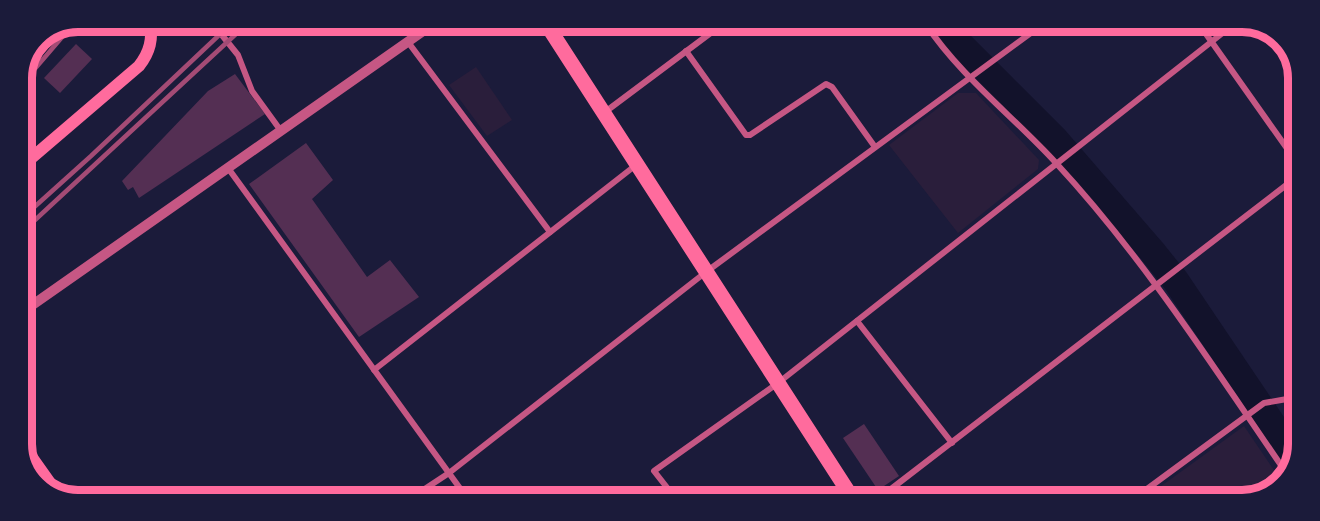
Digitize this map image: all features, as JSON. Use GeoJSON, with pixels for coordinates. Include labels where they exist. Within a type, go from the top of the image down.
{"type":"FeatureCollection","features":[{"type":"Feature","properties":{"kind":"highway"},"geometry":{"type":"LineString","coordinates":[[552,32],[846,489]]}},
{"type":"Feature","properties":{"kind":"main road"},"geometry":{"type":"LineString","coordinates":[[32,158],[139,66],[151,42],[151,32]]}},
{"type":"Feature","properties":{"kind":"street"},"geometry":{"type":"LineString","coordinates":[[219,32],[238,55],[252,91],[281,131]]}},
{"type":"Feature","properties":{"kind":"street"},"geometry":{"type":"LineString","coordinates":[[32,306],[422,32]]}},
{"type":"Feature","properties":{"kind":"street"},"geometry":{"type":"LineString","coordinates":[[604,112],[712,32]]}},
{"type":"Feature","properties":{"kind":"street"},"geometry":{"type":"LineString","coordinates":[[933,32],[970,78],[1059,161],[1137,260],[1250,412],[1282,466]]}},
{"type":"Feature","properties":{"kind":"street"},"geometry":{"type":"LineString","coordinates":[[425,489],[449,473],[706,272],[1032,32]]}},
{"type":"Feature","properties":{"kind":"street"},"geometry":{"type":"LineString","coordinates":[[1205,32],[1288,150]]}},
{"type":"Feature","properties":{"kind":"street"},"geometry":{"type":"LineString","coordinates":[[669,489],[654,471],[778,384],[1224,32]]}},
{"type":"Feature","properties":{"kind":"street"},"geometry":{"type":"LineString","coordinates":[[408,42],[550,232]]}},
{"type":"Feature","properties":{"kind":"street"},"geometry":{"type":"LineString","coordinates":[[686,51],[746,135],[750,135],[826,84],[832,87],[875,147]]}},
{"type":"Feature","properties":{"kind":"street"},"geometry":{"type":"LineString","coordinates":[[374,370],[637,164]]}},
{"type":"Feature","properties":{"kind":"street"},"geometry":{"type":"LineString","coordinates":[[228,168],[461,489]]}},
{"type":"Feature","properties":{"kind":"street"},"geometry":{"type":"LineString","coordinates":[[891,489],[1288,184]]}},
{"type":"Feature","properties":{"kind":"street"},"geometry":{"type":"LineString","coordinates":[[857,321],[952,443]]}},
{"type":"Feature","properties":{"kind":"street"},"geometry":{"type":"LineString","coordinates":[[1147,489],[1264,403],[1287,399]]}},
{"type":"Feature","properties":{"kind":"shaded area"},"geometry":{"type":"Polygon","coordinates":[[[476,67],[512,120],[487,136],[449,85],[476,67]]]}},
{"type":"Feature","properties":{"kind":"shaded area"},"geometry":{"type":"Polygon","coordinates":[[[958,93],[976,93],[1039,160],[1038,169],[958,233],[889,145],[958,93]]]}},
{"type":"Feature","properties":{"kind":"shaded area"},"geometry":{"type":"Polygon","coordinates":[[[1244,426],[1277,474],[1266,483],[1252,489],[1157,489],[1244,426]]]}},
{"type":"Feature","properties":{"kind":"building"},"geometry":{"type":"Polygon","coordinates":[[[76,44],[92,59],[60,93],[44,78],[76,44]]]}},
{"type":"Feature","properties":{"kind":"building"},"geometry":{"type":"Polygon","coordinates":[[[235,74],[265,114],[139,198],[133,187],[128,190],[122,181],[208,91],[235,74]]]}},
{"type":"Feature","properties":{"kind":"building"},"geometry":{"type":"Polygon","coordinates":[[[306,143],[333,180],[312,199],[367,277],[390,260],[419,297],[359,337],[249,184],[306,143]]]}},
{"type":"Feature","properties":{"kind":"building"},"geometry":{"type":"Polygon","coordinates":[[[864,424],[899,476],[877,489],[843,438],[864,424]]]}},
{"type":"Feature","properties":{"kind":"waterway"},"geometry":{"type":"LineString","coordinates":[[951,32],[1055,139],[1152,251],[1176,281],[1288,447]]}},
{"type":"Feature","properties":{"kind":"railway"},"geometry":{"type":"LineString","coordinates":[[32,209],[222,32]]}},
{"type":"Feature","properties":{"kind":"railway"},"geometry":{"type":"LineString","coordinates":[[32,223],[238,32]]}},
{"type":"Feature","properties":{"kind":"railway"},"geometry":{"type":"LineString","coordinates":[[32,72],[66,33]]}}]}
